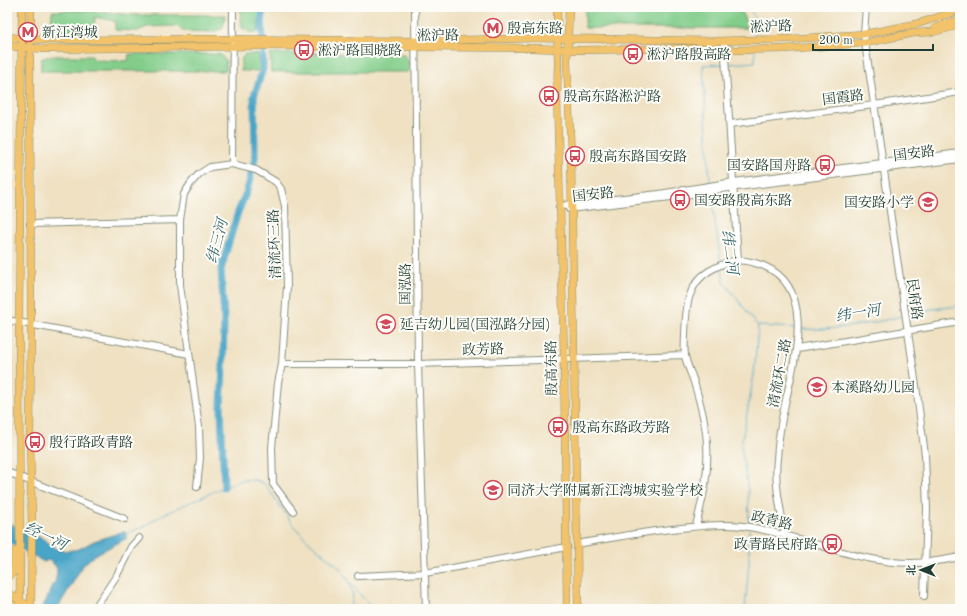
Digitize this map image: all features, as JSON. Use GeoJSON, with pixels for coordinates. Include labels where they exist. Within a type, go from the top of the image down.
{"type":"FeatureCollection","features":[{"type":"Feature","properties":{"kind":"main road"},"geometry":{"type":"LineString","coordinates":[[7,601],[19,609],[17,515],[19,499],[22,7]]}},
{"type":"Feature","properties":{"kind":"main road"},"geometry":{"type":"LineString","coordinates":[[31,7],[30,224],[32,609]]}},
{"type":"Feature","properties":{"kind":"main road","name":"殷高东路"},"geometry":{"type":"LineString","coordinates":[[557,7],[559,207],[564,359],[567,609]]}},
{"type":"Feature","properties":{"kind":"main road","name":"殷高东路"},"geometry":{"type":"LineString","coordinates":[[569,7],[568,62],[571,155],[578,609]]}},
{"type":"Feature","properties":{"kind":"main road","name":"淞沪路"},"geometry":{"type":"LineString","coordinates":[[416,45],[557,38],[724,41],[790,39],[864,34],[908,26],[960,12]]}},
{"type":"Feature","properties":{"kind":"main road"},"geometry":{"type":"LineString","coordinates":[[914,33],[960,19]]}},
{"type":"Feature","properties":{"kind":"main road","name":"淞沪路"},"geometry":{"type":"LineString","coordinates":[[7,37],[31,39],[416,45],[557,49],[762,49],[865,43],[914,33],[933,32],[960,25]]}},
{"type":"Feature","properties":{"kind":"main road","name":"淞沪路"},"geometry":{"type":"LineString","coordinates":[[7,46],[30,49],[233,43]]}},
{"type":"Feature","properties":{"kind":"main road"},"geometry":{"type":"LineString","coordinates":[[7,578],[13,574],[17,551]]}},
{"type":"Feature","properties":{"kind":"main road"},"geometry":{"type":"LineString","coordinates":[[7,592],[32,609]]}},
{"type":"Feature","properties":{"kind":"street"},"geometry":{"type":"LineString","coordinates":[[232,164],[233,7]]}},
{"type":"Feature","properties":{"kind":"street","name":"国泓路"},"geometry":{"type":"LineString","coordinates":[[415,7],[418,364],[426,609]]}},
{"type":"Feature","properties":{"kind":"street","name":"民府路"},"geometry":{"type":"LineString","coordinates":[[866,7],[864,34],[865,43],[925,455],[927,509],[924,596]]}},
{"type":"Feature","properties":{"kind":"street"},"geometry":{"type":"LineString","coordinates":[[724,41],[738,260]]}},
{"type":"Feature","properties":{"kind":"street","name":"国霞路"},"geometry":{"type":"LineString","coordinates":[[730,124],[960,92]]}},
{"type":"Feature","properties":{"kind":"street","name":"国安路"},"geometry":{"type":"LineString","coordinates":[[883,166],[960,152]]}},
{"type":"Feature","properties":{"kind":"street","name":"国安路"},"geometry":{"type":"LineString","coordinates":[[559,207],[571,207],[659,194],[883,166],[960,159]]}},
{"type":"Feature","properties":{"kind":"street","name":"清流环三路"},"geometry":{"type":"LineString","coordinates":[[197,487],[200,458],[199,427],[180,285],[180,220],[184,194],[199,174],[210,167],[232,164],[256,170],[267,175],[276,182],[284,198],[286,218],[287,286],[282,364],[278,384],[272,448],[273,484],[293,511]]}},
{"type":"Feature","properties":{"kind":"street"},"geometry":{"type":"LineString","coordinates":[[30,224],[180,220]]}},
{"type":"Feature","properties":{"kind":"street","name":"清流环二路"},"geometry":{"type":"LineString","coordinates":[[696,526],[706,484],[707,445],[706,432],[685,355],[688,300],[692,289],[701,276],[724,262],[738,260],[752,261],[768,268],[786,282],[796,302],[798,324],[797,348],[781,425],[776,461],[778,492],[785,535]]}},
{"type":"Feature","properties":{"kind":"street"},"geometry":{"type":"LineString","coordinates":[[7,320],[189,354]]}},
{"type":"Feature","properties":{"kind":"street"},"geometry":{"type":"LineString","coordinates":[[797,348],[960,322]]}},
{"type":"Feature","properties":{"kind":"street","name":"政芳路"},"geometry":{"type":"LineString","coordinates":[[282,364],[418,364],[494,360],[685,355]]}},
{"type":"Feature","properties":{"kind":"street"},"geometry":{"type":"LineString","coordinates":[[7,472],[31,480],[125,519]]}},
{"type":"Feature","properties":{"kind":"street","name":"政青路"},"geometry":{"type":"LineString","coordinates":[[577,544],[668,528],[726,524],[755,528],[785,535],[870,559],[913,563],[944,560],[960,556]]}},
{"type":"Feature","properties":{"kind":"street"},"geometry":{"type":"LineString","coordinates":[[94,609],[117,574],[131,547],[139,538]]}},
{"type":"Feature","properties":{"kind":"street"},"geometry":{"type":"LineString","coordinates":[[358,576],[425,573],[567,547]]}},
{"type":"Feature","properties":{"kind":"green space"},"geometry":{"type":"Polygon","coordinates":[[[240,7],[260,7],[258,32],[249,32],[242,28],[240,7]]]}},
{"type":"Feature","properties":{"kind":"green space"},"geometry":{"type":"Polygon","coordinates":[[[585,7],[739,7],[742,11],[747,28],[585,28],[585,7]]]}},
{"type":"Feature","properties":{"kind":"green space"},"geometry":{"type":"Polygon","coordinates":[[[84,10],[133,15],[225,15],[225,20],[222,29],[211,32],[185,31],[176,26],[147,27],[138,31],[115,30],[115,21],[95,17],[94,30],[51,31],[52,11],[84,10]]]}},
{"type":"Feature","properties":{"kind":"green space"},"geometry":{"type":"Polygon","coordinates":[[[129,54],[220,54],[226,61],[226,71],[41,71],[41,59],[49,56],[92,56],[93,60],[128,61],[129,54]]]}},
{"type":"Feature","properties":{"kind":"green space"},"geometry":{"type":"Polygon","coordinates":[[[245,54],[258,54],[260,71],[241,71],[241,60],[245,54]]]}},
{"type":"Feature","properties":{"kind":"green space"},"geometry":{"type":"Polygon","coordinates":[[[270,54],[403,54],[409,62],[409,72],[271,72],[270,54]]]}},
{"type":"Feature","properties":{"kind":"water"},"geometry":{"type":"Polygon","coordinates":[[[7,522],[43,539],[57,549],[67,551],[79,549],[94,541],[125,531],[127,538],[95,555],[84,564],[57,609],[41,609],[47,599],[52,585],[55,583],[57,572],[56,567],[48,560],[44,562],[7,541],[7,522]]]}},
{"type":"Feature","properties":{"kind":"waterway","name":"纬三河"},"geometry":{"type":"LineString","coordinates":[[224,487],[221,407],[224,319],[221,269],[238,212],[247,191],[255,158],[254,96],[263,69],[262,7]]}},
{"type":"Feature","properties":{"kind":"waterway","name":"纬二河"},"geometry":{"type":"LineString","coordinates":[[749,7],[755,19],[755,37]]}},
{"type":"Feature","properties":{"kind":"waterway","name":"纬二河"},"geometry":{"type":"LineString","coordinates":[[729,64],[755,62],[755,52]]}},
{"type":"Feature","properties":{"kind":"waterway","name":"纬二河"},"geometry":{"type":"LineString","coordinates":[[710,183],[703,65],[724,64]]}},
{"type":"Feature","properties":{"kind":"waterway","name":"纬二河"},"geometry":{"type":"LineString","coordinates":[[711,193],[721,263]]}},
{"type":"Feature","properties":{"kind":"waterway","name":"纬二河"},"geometry":{"type":"LineString","coordinates":[[722,268],[724,282],[758,326],[754,375],[741,446],[748,491],[749,525]]}},
{"type":"Feature","properties":{"kind":"waterway","name":"纬一河"},"geometry":{"type":"LineString","coordinates":[[907,315],[932,309],[960,306]]}},
{"type":"Feature","properties":{"kind":"waterway","name":"纬一河"},"geometry":{"type":"LineString","coordinates":[[801,329],[826,329],[852,326],[902,316]]}},
{"type":"Feature","properties":{"kind":"waterway","name":"纬一河"},"geometry":{"type":"LineString","coordinates":[[759,326],[796,328]]}},
{"type":"Feature","properties":{"kind":"waterway"},"geometry":{"type":"LineString","coordinates":[[125,534],[145,526],[162,515],[224,487],[243,480],[256,480],[265,484],[293,525],[307,540],[341,569],[350,583],[373,609]]}},
{"type":"Feature","properties":{"kind":"waterway","name":"纬二河"},"geometry":{"type":"LineString","coordinates":[[745,609],[749,563],[749,530]]}},
{"type":"Feature","properties":{"kind":"waterway"},"geometry":{"type":"LineString","coordinates":[[350,584],[353,597],[350,609]]}},
{"type":"Feature","properties":{"kind":"place","name":"殷高东路"},"geometry":{"type":"Point","coordinates":[493,28]}},
{"type":"Feature","properties":{"kind":"place","name":"新江湾城"},"geometry":{"type":"Point","coordinates":[28,32]}},
{"type":"Feature","properties":{"kind":"place","name":"淞沪路国晓路"},"geometry":{"type":"Point","coordinates":[304,50]}},
{"type":"Feature","properties":{"kind":"place","name":"淞沪路殷高路"},"geometry":{"type":"Point","coordinates":[633,54]}},
{"type":"Feature","properties":{"kind":"place","name":"殷高东路淞沪路"},"geometry":{"type":"Point","coordinates":[549,96]}},
{"type":"Feature","properties":{"kind":"place","name":"殷高东路国安路"},"geometry":{"type":"Point","coordinates":[575,156]}},
{"type":"Feature","properties":{"kind":"place","name":"国安路国舟路"},"geometry":{"type":"Point","coordinates":[825,165]}},
{"type":"Feature","properties":{"kind":"place","name":"国安路殷高东路"},"geometry":{"type":"Point","coordinates":[680,200]}},
{"type":"Feature","properties":{"kind":"place","name":"国安路小学"},"geometry":{"type":"Point","coordinates":[928,202]}},
{"type":"Feature","properties":{"kind":"place","name":"延吉幼儿园(国泓路分园)"},"geometry":{"type":"Point","coordinates":[386,324]}},
{"type":"Feature","properties":{"kind":"place","name":"本溪路幼儿园"},"geometry":{"type":"Point","coordinates":[817,387]}},
{"type":"Feature","properties":{"kind":"place","name":"殷高东路政芳路"},"geometry":{"type":"Point","coordinates":[558,427]}},
{"type":"Feature","properties":{"kind":"place","name":"殷行路政青路"},"geometry":{"type":"Point","coordinates":[35,442]}},
{"type":"Feature","properties":{"kind":"place","name":"同济大学附属新江湾城实验学校"},"geometry":{"type":"Point","coordinates":[493,490]}},
{"type":"Feature","properties":{"kind":"place","name":"政青路民府路"},"geometry":{"type":"Point","coordinates":[832,544]}},
{"type":"Feature","properties":{"kind":"water label","name":"经一河"},"geometry":{"type":"Point","coordinates":[46,536]}}]}
